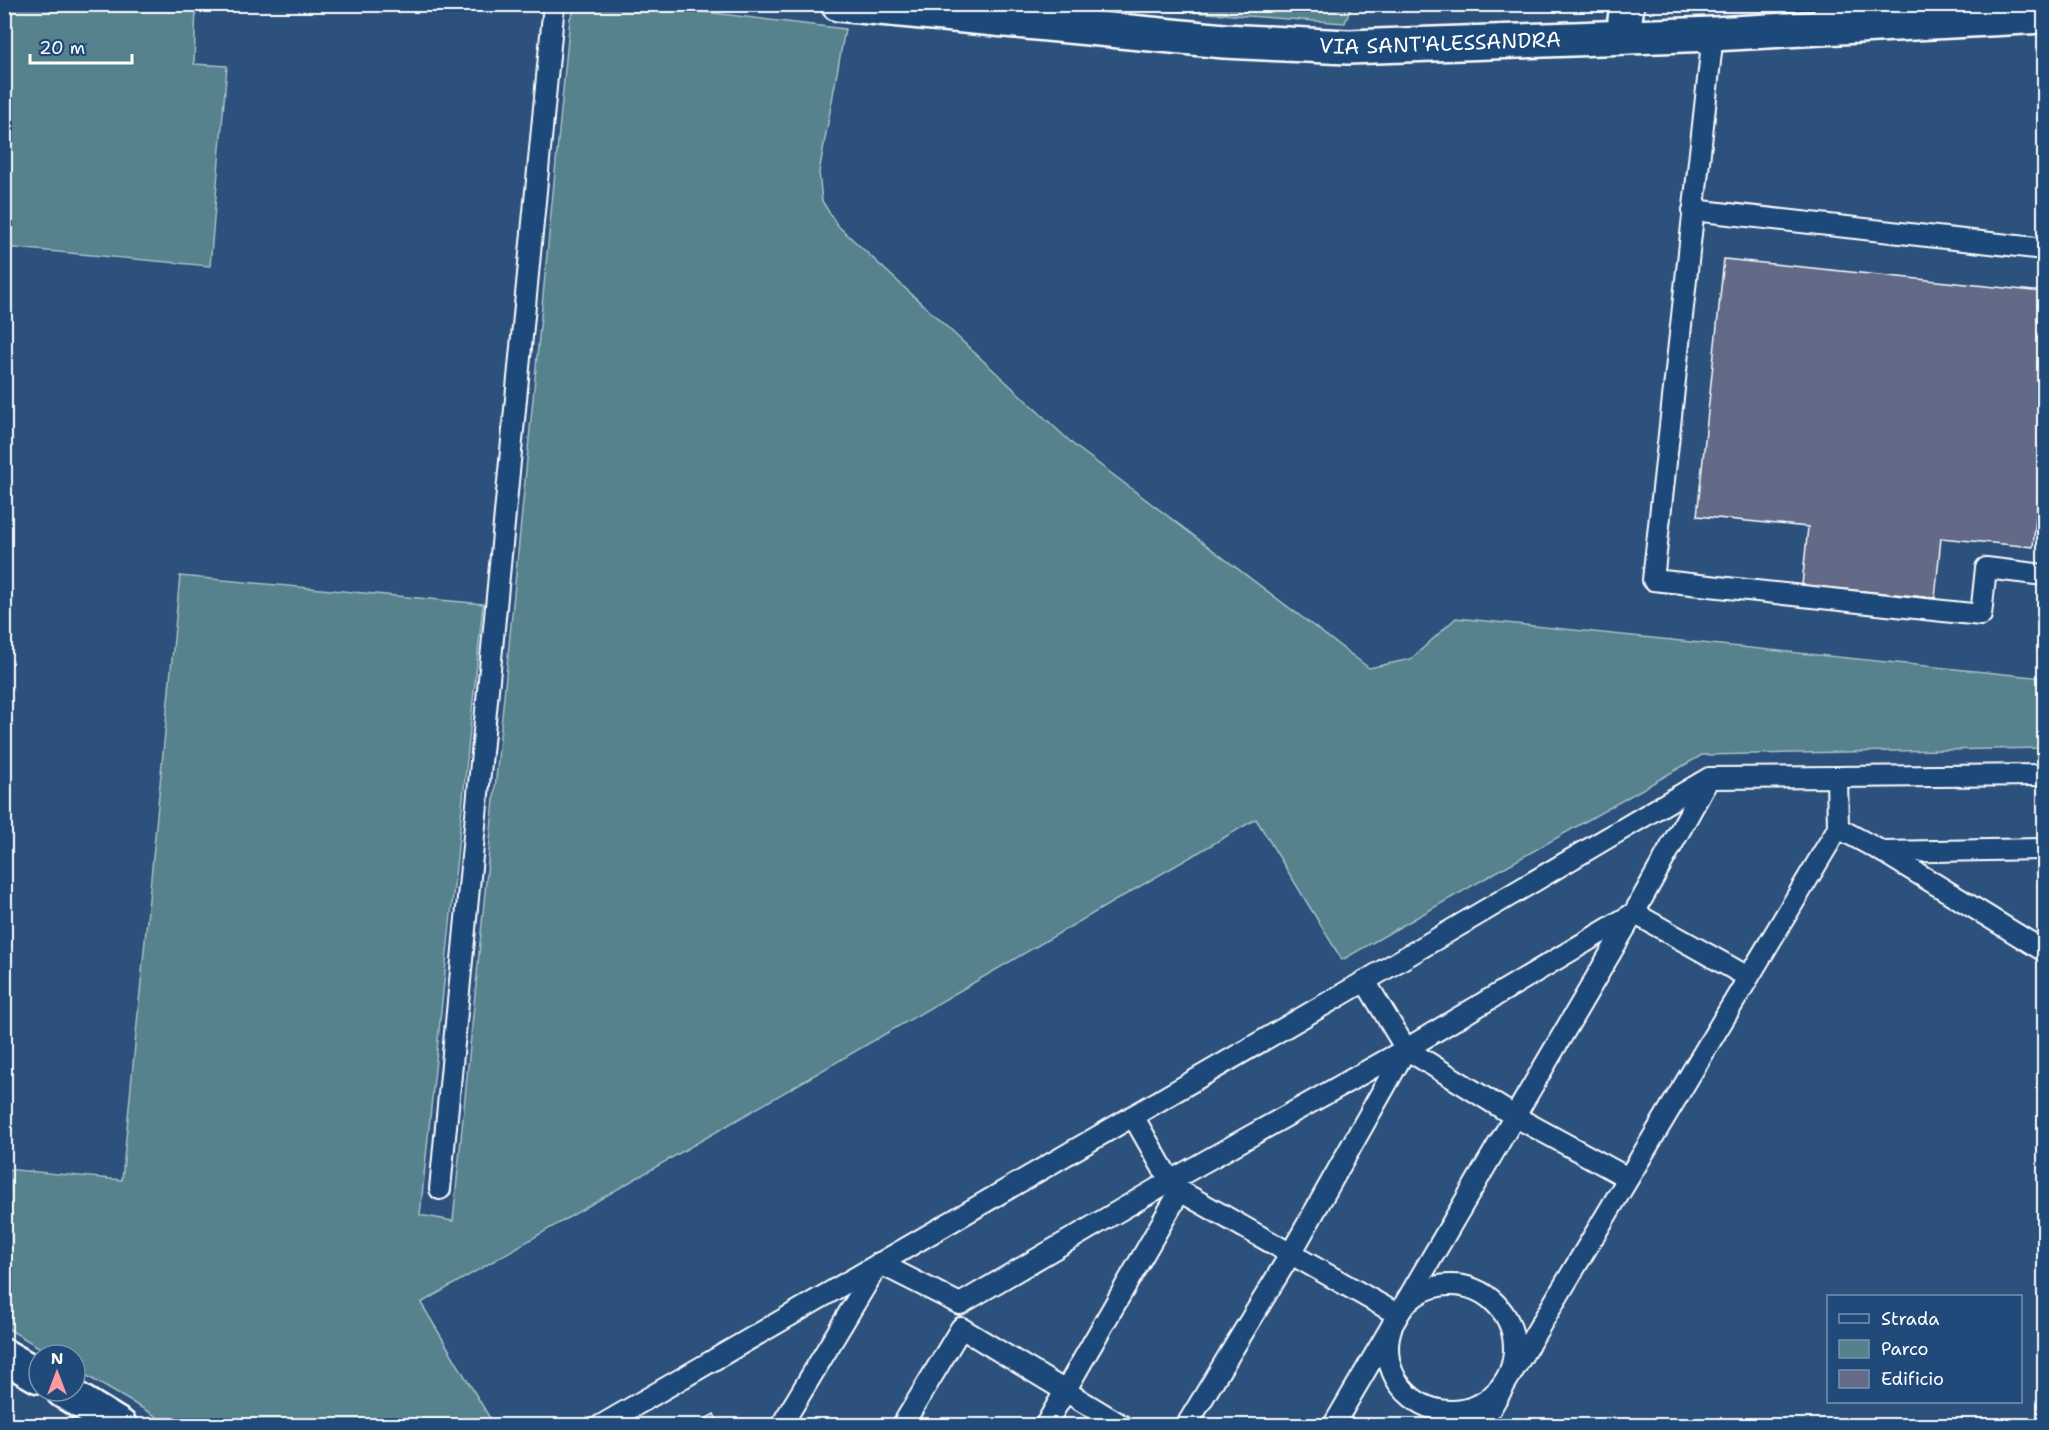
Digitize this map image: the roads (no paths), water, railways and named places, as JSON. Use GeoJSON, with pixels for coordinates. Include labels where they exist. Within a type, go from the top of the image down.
{"type":"FeatureCollection","features":[{"type":"Feature","properties":{"kind":"street","name":"VIA SANT'ALESSANDRA"},"geometry":{"type":"LineString","coordinates":[[838,4],[1224,42],[1348,47],[1713,34],[1831,16],[2044,16]]}},
{"type":"Feature","properties":{"kind":"street"},"geometry":{"type":"LineString","coordinates":[[1623,37],[1627,4]]}},
{"type":"Feature","properties":{"kind":"street"},"geometry":{"type":"LineString","coordinates":[[4,1356],[27,1370]]}},
{"type":"Feature","properties":{"kind":"street"},"geometry":{"type":"LineString","coordinates":[[83,1403],[120,1425]]}},
{"type":"Feature","properties":{"kind":"lane"},"geometry":{"type":"LineString","coordinates":[[440,1189],[554,4]]}},
{"type":"Feature","properties":{"kind":"lane"},"geometry":{"type":"LineString","coordinates":[[1713,34],[1653,580],[1981,615],[1986,568],[2044,575]]}},
{"type":"Feature","properties":{"kind":"lane"},"geometry":{"type":"LineString","coordinates":[[1693,210],[2044,249]]}},
{"type":"Feature","properties":{"kind":"lane"},"geometry":{"type":"LineString","coordinates":[[600,1425],[1365,981],[1709,778],[2044,776]]}},
{"type":"Feature","properties":{"kind":"lane"},"geometry":{"type":"LineString","coordinates":[[1480,1425],[1838,828],[1837,777]]}},
{"type":"Feature","properties":{"kind":"lane"},"geometry":{"type":"LineString","coordinates":[[1333,1425],[1516,1117],[1709,778]]}},
{"type":"Feature","properties":{"kind":"lane"},"geometry":{"type":"LineString","coordinates":[[1838,828],[1883,852],[2044,951]]}},
{"type":"Feature","properties":{"kind":"lane"},"geometry":{"type":"LineString","coordinates":[[1883,852],[2044,849]]}},
{"type":"Feature","properties":{"kind":"lane"},"geometry":{"type":"LineString","coordinates":[[1634,913],[1748,978]]}},
{"type":"Feature","properties":{"kind":"lane"},"geometry":{"type":"LineString","coordinates":[[960,1304],[1175,1186],[1634,913]]}},
{"type":"Feature","properties":{"kind":"lane"},"geometry":{"type":"LineString","coordinates":[[1365,981],[1406,1049],[1516,1117],[1628,1178]]}},
{"type":"Feature","properties":{"kind":"lane"},"geometry":{"type":"LineString","coordinates":[[1186,1425],[1290,1255],[1406,1049]]}},
{"type":"Feature","properties":{"kind":"lane"},"geometry":{"type":"LineString","coordinates":[[1132,1116],[1175,1186],[1290,1255],[1397,1314]]}},
{"type":"Feature","properties":{"kind":"lane"},"geometry":{"type":"LineString","coordinates":[[1045,1425],[1175,1186]]}},
{"type":"Feature","properties":{"kind":"lane"},"geometry":{"type":"LineString","coordinates":[[879,1263],[960,1304]]}},
{"type":"Feature","properties":{"kind":"lane"},"geometry":{"type":"LineString","coordinates":[[781,1425],[879,1263]]}},
{"type":"Feature","properties":{"kind":"lane"},"geometry":{"type":"LineString","coordinates":[[1460,1285],[1485,1293],[1504,1311],[1514,1335],[1514,1361],[1500,1390],[1477,1407],[1449,1412],[1421,1405],[1400,1387],[1388,1361],[1389,1332],[1397,1314],[1411,1298],[1434,1286],[1460,1285]]}},
{"type":"Feature","properties":{"kind":"lane"},"geometry":{"type":"LineString","coordinates":[[902,1425],[961,1328],[960,1304]]}},
{"type":"Feature","properties":{"kind":"lane"},"geometry":{"type":"LineString","coordinates":[[961,1328],[1123,1425]]}}]}
